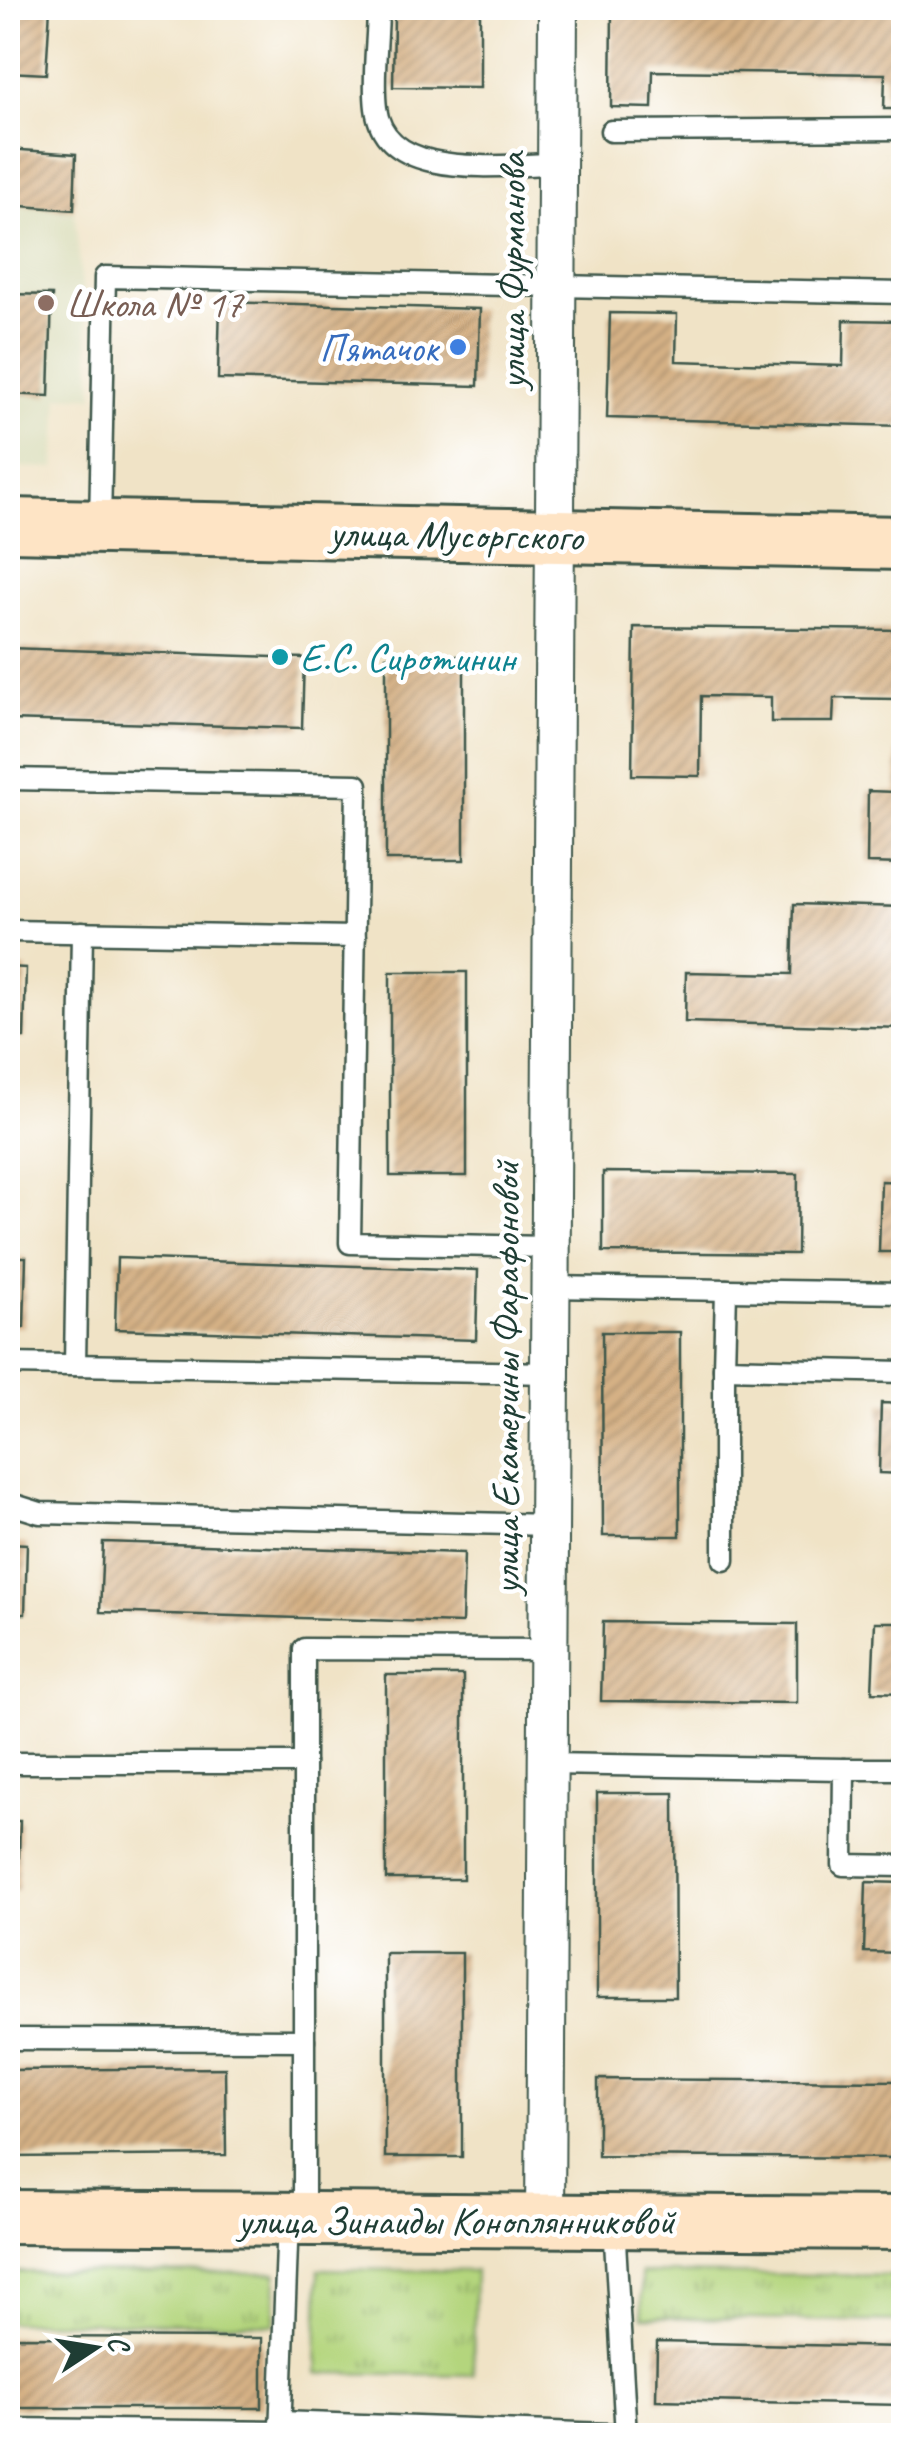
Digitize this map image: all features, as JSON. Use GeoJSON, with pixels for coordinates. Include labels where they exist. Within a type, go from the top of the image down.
{"type":"FeatureCollection","features":[{"type":"Feature","properties":{"kind":"street","name":"улица Фурманова"},"geometry":{"type":"LineString","coordinates":[[554,536],[558,8]]}},
{"type":"Feature","properties":{"kind":"street","name":"улица Мусоргского"},"geometry":{"type":"LineString","coordinates":[[8,525],[904,543]]}},
{"type":"Feature","properties":{"kind":"street","name":"улица Екатерины Фарафоновой"},"geometry":{"type":"LineString","coordinates":[[544,2220],[554,536]]}},
{"type":"Feature","properties":{"kind":"street","name":"улица Зинаиды Коноплянниковой"},"geometry":{"type":"LineString","coordinates":[[8,2216],[904,2223]]}},
{"type":"Feature","properties":{"kind":"lane"},"geometry":{"type":"LineString","coordinates":[[378,8],[376,110],[389,140],[407,157],[433,162],[556,164]]}},
{"type":"Feature","properties":{"kind":"lane"},"geometry":{"type":"LineString","coordinates":[[611,131],[904,128]]}},
{"type":"Feature","properties":{"kind":"lane"},"geometry":{"type":"LineString","coordinates":[[100,527],[105,277],[904,293]]}},
{"type":"Feature","properties":{"kind":"lane"},"geometry":{"type":"LineString","coordinates":[[8,779],[357,785],[350,1244],[550,1247]]}},
{"type":"Feature","properties":{"kind":"lane"},"geometry":{"type":"LineString","coordinates":[[8,931],[355,937]]}},
{"type":"Feature","properties":{"kind":"lane"},"geometry":{"type":"LineString","coordinates":[[76,1366],[82,932]]}},
{"type":"Feature","properties":{"kind":"lane"},"geometry":{"type":"LineString","coordinates":[[550,1286],[904,1293]]}},
{"type":"Feature","properties":{"kind":"lane"},"geometry":{"type":"LineString","coordinates":[[724,1560],[726,1290]]}},
{"type":"Feature","properties":{"kind":"lane"},"geometry":{"type":"LineString","coordinates":[[8,1364],[550,1374]]}},
{"type":"Feature","properties":{"kind":"lane"},"geometry":{"type":"LineString","coordinates":[[724,1368],[904,1372]]}},
{"type":"Feature","properties":{"kind":"lane"},"geometry":{"type":"LineString","coordinates":[[8,1503],[40,1513],[549,1525]]}},
{"type":"Feature","properties":{"kind":"lane"},"geometry":{"type":"LineString","coordinates":[[280,2430],[296,2219],[304,2040],[304,1649],[548,1650]]}},
{"type":"Feature","properties":{"kind":"lane"},"geometry":{"type":"LineString","coordinates":[[8,1762],[304,1763]]}},
{"type":"Feature","properties":{"kind":"lane"},"geometry":{"type":"LineString","coordinates":[[547,1764],[904,1770]]}},
{"type":"Feature","properties":{"kind":"lane"},"geometry":{"type":"LineString","coordinates":[[844,1768],[843,1865],[904,1866]]}},
{"type":"Feature","properties":{"kind":"lane"},"geometry":{"type":"LineString","coordinates":[[8,2039],[304,2040]]}},
{"type":"Feature","properties":{"kind":"lane"},"geometry":{"type":"LineString","coordinates":[[614,2221],[626,2434]]}},
{"type":"Feature","properties":{"kind":"lane"},"geometry":{"type":"LineString","coordinates":[[8,2429],[664,2436]]}},
{"type":"Feature","properties":{"kind":"shaded area","name":"Школа № 17"},"geometry":{"type":"Polygon","coordinates":[[[8,150],[76,154],[74,210],[94,396],[59,397],[55,468],[8,467],[8,150]]]}},
{"type":"Feature","properties":{"kind":"green space"},"geometry":{"type":"Polygon","coordinates":[[[319,2269],[475,2271],[473,2375],[317,2373],[319,2269]]]}},
{"type":"Feature","properties":{"kind":"green space"},"geometry":{"type":"Polygon","coordinates":[[[8,2272],[276,2273],[275,2324],[8,2322],[8,2272]]]}},
{"type":"Feature","properties":{"kind":"green space"},"geometry":{"type":"Polygon","coordinates":[[[641,2273],[903,2276],[903,2322],[642,2317],[641,2273]]]}},
{"type":"Feature","properties":{"kind":"building"},"geometry":{"type":"Polygon","coordinates":[[[8,8],[50,8],[46,74],[8,72],[8,8]]]}},
{"type":"Feature","properties":{"kind":"building"},"geometry":{"type":"Polygon","coordinates":[[[407,8],[480,8],[480,88],[393,87],[394,15],[407,15],[407,8]]]}},
{"type":"Feature","properties":{"kind":"building"},"geometry":{"type":"Polygon","coordinates":[[[612,8],[904,12],[904,109],[884,109],[885,74],[653,71],[652,108],[611,107],[612,8]]]}},
{"type":"Feature","properties":{"kind":"building"},"geometry":{"type":"Polygon","coordinates":[[[8,149],[76,154],[74,210],[8,205],[8,149]]]}},
{"type":"Feature","properties":{"kind":"building"},"geometry":{"type":"Polygon","coordinates":[[[8,294],[52,295],[49,396],[8,394],[8,294]]]}},
{"type":"Feature","properties":{"kind":"building"},"geometry":{"type":"Polygon","coordinates":[[[220,302],[480,309],[478,386],[218,379],[220,302]]]}},
{"type":"Feature","properties":{"kind":"building"},"geometry":{"type":"Polygon","coordinates":[[[610,313],[677,314],[676,361],[843,366],[844,320],[904,321],[904,426],[607,418],[610,313]]]}},
{"type":"Feature","properties":{"kind":"building"},"geometry":{"type":"Polygon","coordinates":[[[634,627],[904,630],[904,864],[867,863],[868,791],[896,792],[897,699],[834,698],[833,722],[771,722],[771,697],[701,696],[700,776],[632,775],[634,627]]]}},
{"type":"Feature","properties":{"kind":"building"},"geometry":{"type":"Polygon","coordinates":[[[8,648],[304,658],[302,728],[8,720],[8,648]]]}},
{"type":"Feature","properties":{"kind":"building"},"geometry":{"type":"Polygon","coordinates":[[[386,656],[464,656],[464,860],[386,860],[386,656]]]}},
{"type":"Feature","properties":{"kind":"building"},"geometry":{"type":"Polygon","coordinates":[[[794,904],[904,907],[904,1028],[685,1022],[686,972],[792,974],[794,904]]]}},
{"type":"Feature","properties":{"kind":"building"},"geometry":{"type":"Polygon","coordinates":[[[8,967],[26,968],[24,1038],[8,1038],[8,967]]]}},
{"type":"Feature","properties":{"kind":"building"},"geometry":{"type":"Polygon","coordinates":[[[390,972],[467,972],[467,1176],[390,1176],[390,972]]]}},
{"type":"Feature","properties":{"kind":"building"},"geometry":{"type":"Polygon","coordinates":[[[603,1172],[798,1174],[797,1254],[603,1252],[603,1172]]]}},
{"type":"Feature","properties":{"kind":"building"},"geometry":{"type":"Polygon","coordinates":[[[881,1181],[904,1182],[904,1252],[879,1252],[881,1181]]]}},
{"type":"Feature","properties":{"kind":"building"},"geometry":{"type":"Polygon","coordinates":[[[8,1257],[26,1257],[24,1327],[8,1327],[8,1257]]]}},
{"type":"Feature","properties":{"kind":"building"},"geometry":{"type":"Polygon","coordinates":[[[117,1258],[478,1270],[476,1340],[115,1329],[117,1258]]]}},
{"type":"Feature","properties":{"kind":"building"},"geometry":{"type":"Polygon","coordinates":[[[602,1332],[680,1332],[680,1536],[603,1536],[602,1332]]]}},
{"type":"Feature","properties":{"kind":"building"},"geometry":{"type":"Polygon","coordinates":[[[881,1403],[904,1404],[904,1474],[879,1473],[881,1403]]]}},
{"type":"Feature","properties":{"kind":"building"},"geometry":{"type":"Polygon","coordinates":[[[103,1542],[464,1553],[462,1623],[100,1612],[103,1542]]]}},
{"type":"Feature","properties":{"kind":"building"},"geometry":{"type":"Polygon","coordinates":[[[8,1543],[27,1544],[25,1614],[8,1614],[8,1543]]]}},
{"type":"Feature","properties":{"kind":"building"},"geometry":{"type":"Polygon","coordinates":[[[603,1622],[797,1624],[797,1703],[601,1701],[603,1622]]]}},
{"type":"Feature","properties":{"kind":"building"},"geometry":{"type":"Polygon","coordinates":[[[875,1622],[904,1622],[904,1693],[872,1692],[875,1622]]]}},
{"type":"Feature","properties":{"kind":"building"},"geometry":{"type":"Polygon","coordinates":[[[386,1675],[463,1675],[463,1879],[386,1879],[386,1675]]]}},
{"type":"Feature","properties":{"kind":"building"},"geometry":{"type":"Polygon","coordinates":[[[597,1793],[674,1793],[675,1997],[597,1997],[597,1793]]]}},
{"type":"Feature","properties":{"kind":"building"},"geometry":{"type":"Polygon","coordinates":[[[8,1821],[20,1821],[18,1891],[8,1891],[8,1821]]]}},
{"type":"Feature","properties":{"kind":"building"},"geometry":{"type":"Polygon","coordinates":[[[866,1882],[904,1883],[904,1953],[864,1952],[866,1882]]]}},
{"type":"Feature","properties":{"kind":"building"},"geometry":{"type":"Polygon","coordinates":[[[385,1953],[462,1953],[462,2157],[385,2157],[385,1953]]]}},
{"type":"Feature","properties":{"kind":"building"},"geometry":{"type":"Polygon","coordinates":[[[225,2068],[226,2155],[8,2157],[8,2070],[225,2068]]]}},
{"type":"Feature","properties":{"kind":"building"},"geometry":{"type":"Polygon","coordinates":[[[598,2079],[904,2081],[904,2158],[598,2156],[598,2079]]]}},
{"type":"Feature","properties":{"kind":"building"},"geometry":{"type":"Polygon","coordinates":[[[8,2337],[262,2338],[262,2408],[8,2408],[8,2337]]]}},
{"type":"Feature","properties":{"kind":"building"},"geometry":{"type":"Polygon","coordinates":[[[657,2342],[904,2347],[904,2405],[656,2400],[657,2342]]]}},
{"type":"Feature","properties":{"kind":"place","name":"Школа № 17"},"geometry":{"type":"Point","coordinates":[46,303]}},
{"type":"Feature","properties":{"kind":"place","name":"Пятачок"},"geometry":{"type":"Point","coordinates":[458,347]}},
{"type":"Feature","properties":{"kind":"place","name":"Е.С. Сиротинин"},"geometry":{"type":"Point","coordinates":[280,657]}}]}
